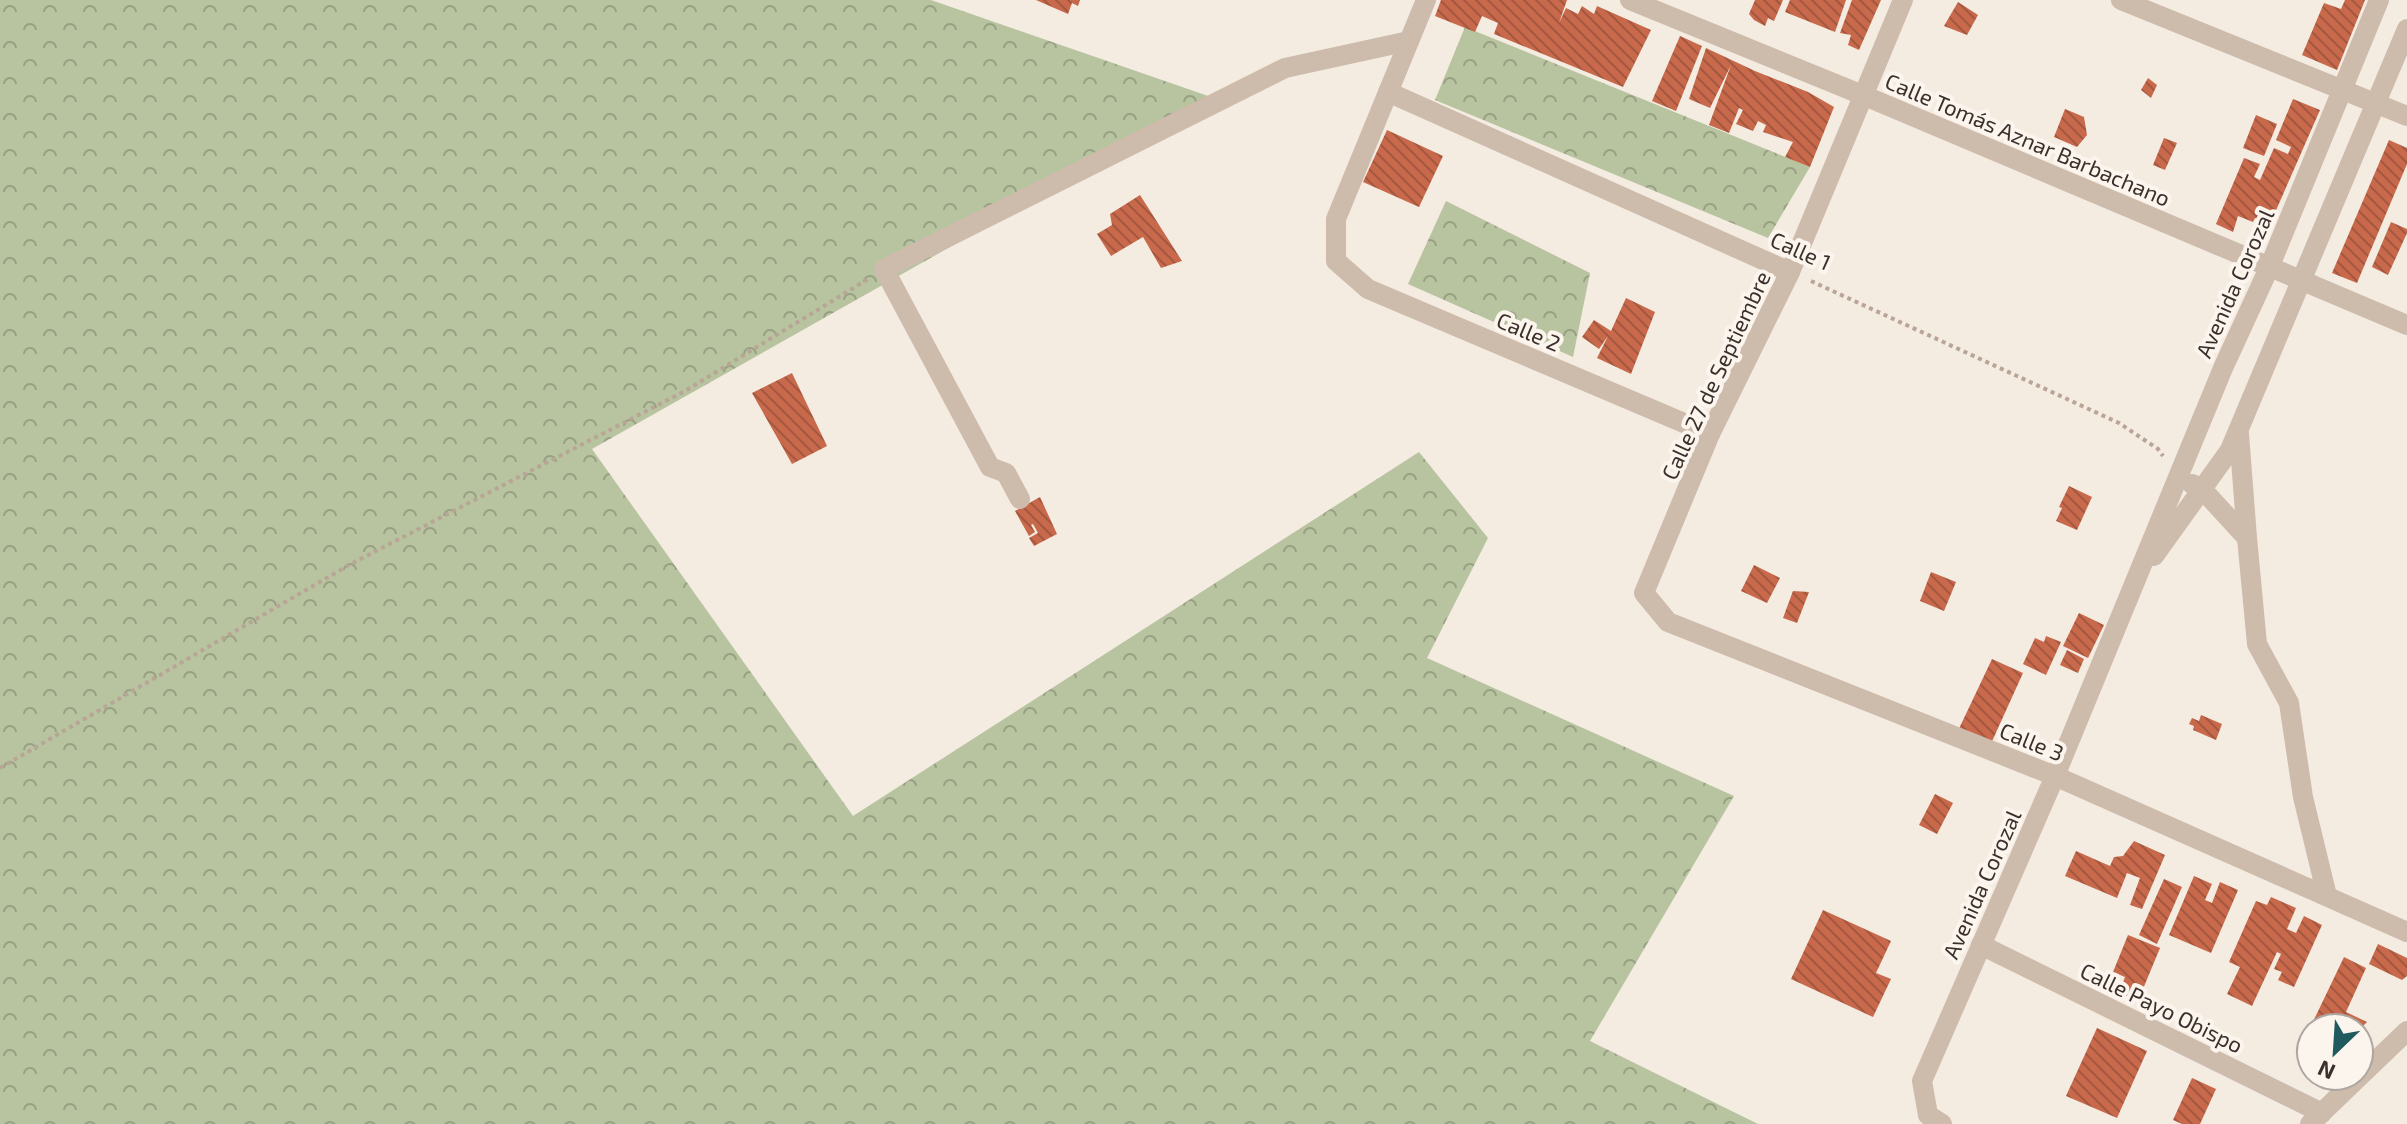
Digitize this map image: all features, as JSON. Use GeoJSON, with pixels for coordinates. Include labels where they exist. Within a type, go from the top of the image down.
{"type":"FeatureCollection","features":[{"type":"Feature","properties":{"kind":"street"},"geometry":{"type":"LineString","coordinates":[[1388,92],[1426,0]]}},
{"type":"Feature","properties":{"kind":"street","name":"Calle Tomás Aznar Barbachano"},"geometry":{"type":"LineString","coordinates":[[1630,0],[2407,325]]}},
{"type":"Feature","properties":{"kind":"street","name":"Calle 27 de Septiembre"},"geometry":{"type":"LineString","coordinates":[[1644,593],[1710,434],[1790,272],[1903,0]]}},
{"type":"Feature","properties":{"kind":"street"},"geometry":{"type":"LineString","coordinates":[[2121,0],[2407,116]]}},
{"type":"Feature","properties":{"kind":"street","name":"Avenida Corozal"},"geometry":{"type":"LineString","coordinates":[[1935,1120],[1922,1081],[2055,776],[2379,0]]}},
{"type":"Feature","properties":{"kind":"street","name":"Avenida Corozal"},"geometry":{"type":"LineString","coordinates":[[2133,585],[2230,450],[2407,29]]}},
{"type":"Feature","properties":{"kind":"street"},"geometry":{"type":"LineString","coordinates":[[1020,499],[1006,473],[990,467],[884,269],[1285,68],[1409,41]]}},
{"type":"Feature","properties":{"kind":"street","name":"Calle 2"},"geometry":{"type":"LineString","coordinates":[[1388,92],[1336,219],[1336,261],[1368,289],[1710,434]]}},
{"type":"Feature","properties":{"kind":"street","name":"Calle 1"},"geometry":{"type":"LineString","coordinates":[[1388,92],[1790,272]]}},
{"type":"Feature","properties":{"kind":"street"},"geometry":{"type":"LineString","coordinates":[[2238,431],[2257,644],[2289,703],[2303,797],[2327,896]]}},
{"type":"Feature","properties":{"kind":"street"},"geometry":{"type":"LineString","coordinates":[[2178,476],[2202,489],[2247,538]]}},
{"type":"Feature","properties":{"kind":"street","name":"Calle 3"},"geometry":{"type":"LineString","coordinates":[[1644,593],[1668,622],[2055,776],[2407,932]]}},
{"type":"Feature","properties":{"kind":"street","name":"Calle Payo Obispo"},"geometry":{"type":"LineString","coordinates":[[1981,945],[2316,1118]]}},
{"type":"Feature","properties":{"kind":"street"},"geometry":{"type":"LineString","coordinates":[[2316,1118],[2407,1031]]}},
{"type":"Feature","properties":{"kind":"path"},"geometry":{"type":"LineString","coordinates":[[0,768],[349,565],[685,391],[884,269]]}},
{"type":"Feature","properties":{"kind":"path","name":"Calle 1"},"geometry":{"type":"LineString","coordinates":[[1790,272],[2119,423],[2158,449],[2178,476]]}},
{"type":"Feature","properties":{"kind":"green space"},"geometry":{"type":"Polygon","coordinates":[[[0,0],[931,0],[1214,98],[592,449],[853,816],[1419,452],[1488,538],[1427,658],[1734,796],[1590,1041],[1758,1124],[0,1124],[0,0]]]}},
{"type":"Feature","properties":{"kind":"green space"},"geometry":{"type":"Polygon","coordinates":[[[1465,27],[1810,167],[1768,238],[1435,100],[1465,27]]]}},
{"type":"Feature","properties":{"kind":"green space"},"geometry":{"type":"Polygon","coordinates":[[[1446,201],[1590,273],[1573,357],[1408,284],[1446,201]]]}},
{"type":"Feature","properties":{"kind":"building"},"geometry":{"type":"Polygon","coordinates":[[[1036,0],[1080,0],[1078,6],[1072,3],[1068,14],[1036,0]]]}},
{"type":"Feature","properties":{"kind":"building"},"geometry":{"type":"Polygon","coordinates":[[[1441,0],[1567,0],[1559,23],[1566,8],[1578,14],[1582,6],[1594,14],[1597,6],[1651,30],[1623,87],[1494,34],[1498,23],[1482,16],[1475,32],[1435,16],[1441,0]]]}},
{"type":"Feature","properties":{"kind":"building"},"geometry":{"type":"Polygon","coordinates":[[[1755,0],[1783,0],[1774,21],[1768,18],[1765,26],[1754,20],[1749,14],[1755,0]]]}},
{"type":"Feature","properties":{"kind":"building"},"geometry":{"type":"Polygon","coordinates":[[[1790,0],[1846,0],[1835,32],[1785,12],[1790,0]]]}},
{"type":"Feature","properties":{"kind":"building"},"geometry":{"type":"Polygon","coordinates":[[[1852,0],[1881,0],[1859,50],[1848,45],[1851,35],[1840,33],[1852,0]]]}},
{"type":"Feature","properties":{"kind":"building"},"geometry":{"type":"Polygon","coordinates":[[[2345,0],[2365,0],[2337,70],[2302,55],[2324,3],[2341,9],[2345,0]]]}},
{"type":"Feature","properties":{"kind":"building"},"geometry":{"type":"Polygon","coordinates":[[[1958,2],[1978,15],[1967,35],[1944,26],[1958,2]]]}},
{"type":"Feature","properties":{"kind":"building"},"geometry":{"type":"Polygon","coordinates":[[[1680,36],[1702,46],[1676,111],[1652,101],[1680,36]]]}},
{"type":"Feature","properties":{"kind":"building"},"geometry":{"type":"Polygon","coordinates":[[[1706,48],[1808,92],[1834,107],[1810,167],[1785,157],[1793,142],[1763,132],[1766,125],[1758,121],[1753,131],[1736,124],[1743,110],[1739,108],[1729,133],[1709,125],[1731,65],[1710,108],[1689,99],[1706,48]]]}},
{"type":"Feature","properties":{"kind":"building"},"geometry":{"type":"Polygon","coordinates":[[[2148,78],[2157,85],[2151,98],[2141,90],[2148,78]]]}},
{"type":"Feature","properties":{"kind":"building"},"geometry":{"type":"Polygon","coordinates":[[[2293,99],[2320,110],[2270,224],[2238,216],[2233,232],[2216,224],[2244,158],[2260,164],[2254,177],[2260,180],[2274,148],[2288,154],[2291,147],[2276,140],[2293,99]]]}},
{"type":"Feature","properties":{"kind":"building"},"geometry":{"type":"Polygon","coordinates":[[[2065,109],[2084,117],[2087,135],[2077,147],[2054,137],[2065,109]]]}},
{"type":"Feature","properties":{"kind":"building"},"geometry":{"type":"Polygon","coordinates":[[[2256,115],[2277,124],[2264,156],[2243,148],[2256,115]]]}},
{"type":"Feature","properties":{"kind":"building"},"geometry":{"type":"Polygon","coordinates":[[[1387,130],[1443,156],[1419,207],[1363,182],[1387,130]]]}},
{"type":"Feature","properties":{"kind":"building"},"geometry":{"type":"Polygon","coordinates":[[[2164,138],[2177,143],[2165,170],[2153,165],[2164,138]]]}},
{"type":"Feature","properties":{"kind":"building"},"geometry":{"type":"Polygon","coordinates":[[[2389,140],[2407,148],[2407,164],[2357,283],[2332,273],[2389,140]]]}},
{"type":"Feature","properties":{"kind":"building"},"geometry":{"type":"Polygon","coordinates":[[[1140,195],[1182,261],[1161,268],[1143,237],[1111,256],[1097,234],[1112,225],[1110,214],[1140,195]]]}},
{"type":"Feature","properties":{"kind":"building"},"geometry":{"type":"Polygon","coordinates":[[[2391,222],[2407,229],[2407,233],[2388,275],[2372,267],[2391,222]]]}},
{"type":"Feature","properties":{"kind":"building"},"geometry":{"type":"Polygon","coordinates":[[[1626,298],[1655,312],[1631,374],[1597,358],[1608,336],[1599,349],[1582,337],[1594,320],[1611,331],[1626,298]]]}},
{"type":"Feature","properties":{"kind":"building"},"geometry":{"type":"Polygon","coordinates":[[[792,373],[827,446],[792,464],[752,393],[792,373]]]}},
{"type":"Feature","properties":{"kind":"building"},"geometry":{"type":"Polygon","coordinates":[[[2069,486],[2092,497],[2077,530],[2056,521],[2069,486]]]}},
{"type":"Feature","properties":{"kind":"building"},"geometry":{"type":"Polygon","coordinates":[[[1040,497],[1057,534],[1034,546],[1029,538],[1038,533],[1033,524],[1035,532],[1029,536],[1015,511],[1040,497]]]}},
{"type":"Feature","properties":{"kind":"building"},"geometry":{"type":"Polygon","coordinates":[[[1754,565],[1780,578],[1767,603],[1741,591],[1754,565]]]}},
{"type":"Feature","properties":{"kind":"building"},"geometry":{"type":"Polygon","coordinates":[[[1931,572],[1956,582],[1944,611],[1920,601],[1931,572]]]}},
{"type":"Feature","properties":{"kind":"building"},"geometry":{"type":"Polygon","coordinates":[[[1793,591],[1809,592],[1797,623],[1783,618],[1793,591]]]}},
{"type":"Feature","properties":{"kind":"building"},"geometry":{"type":"Polygon","coordinates":[[[2079,613],[2104,625],[2088,658],[2063,646],[2079,613]]]}},
{"type":"Feature","properties":{"kind":"building"},"geometry":{"type":"Polygon","coordinates":[[[2046,636],[2061,642],[2046,675],[2023,664],[2035,638],[2044,642],[2046,636]]]}},
{"type":"Feature","properties":{"kind":"building"},"geometry":{"type":"Polygon","coordinates":[[[2067,650],[2084,659],[2078,673],[2060,665],[2067,650]]]}},
{"type":"Feature","properties":{"kind":"building"},"geometry":{"type":"Polygon","coordinates":[[[1992,659],[2023,673],[1989,748],[1956,735],[1992,659]]]}},
{"type":"Feature","properties":{"kind":"building"},"geometry":{"type":"Polygon","coordinates":[[[2201,715],[2222,724],[2216,740],[2193,730],[2194,726],[2189,724],[2192,718],[2199,721],[2201,715]]]}},
{"type":"Feature","properties":{"kind":"building"},"geometry":{"type":"Polygon","coordinates":[[[1935,794],[1953,803],[1937,834],[1919,825],[1935,794]]]}},
{"type":"Feature","properties":{"kind":"building"},"geometry":{"type":"Polygon","coordinates":[[[2134,841],[2165,855],[2142,909],[2130,905],[2140,878],[2127,873],[2117,898],[2065,876],[2076,851],[2110,866],[2114,857],[2123,856],[2134,841]]]}},
{"type":"Feature","properties":{"kind":"building"},"geometry":{"type":"Polygon","coordinates":[[[2194,876],[2212,884],[2205,900],[2212,903],[2220,882],[2238,890],[2211,953],[2169,935],[2194,876]]]}},
{"type":"Feature","properties":{"kind":"building"},"geometry":{"type":"Polygon","coordinates":[[[2164,879],[2182,887],[2157,944],[2139,935],[2164,879]]]}},
{"type":"Feature","properties":{"kind":"building"},"geometry":{"type":"Polygon","coordinates":[[[2271,897],[2296,908],[2287,929],[2296,933],[2304,916],[2322,925],[2294,987],[2278,980],[2282,972],[2274,969],[2281,954],[2277,952],[2252,1006],[2227,994],[2240,967],[2229,962],[2256,901],[2267,905],[2271,897]]]}},
{"type":"Feature","properties":{"kind":"building"},"geometry":{"type":"Polygon","coordinates":[[[1823,910],[1891,941],[1876,973],[1891,979],[1873,1017],[1791,979],[1823,910]]]}},
{"type":"Feature","properties":{"kind":"building"},"geometry":{"type":"Polygon","coordinates":[[[2128,935],[2160,948],[2138,1001],[2119,993],[2125,977],[2113,972],[2128,935]]]}},
{"type":"Feature","properties":{"kind":"building"},"geometry":{"type":"Polygon","coordinates":[[[2378,944],[2407,958],[2407,976],[2402,980],[2369,964],[2378,944]]]}},
{"type":"Feature","properties":{"kind":"building"},"geometry":{"type":"Polygon","coordinates":[[[2344,957],[2366,968],[2346,1012],[2318,1012],[2344,957]]]}},
{"type":"Feature","properties":{"kind":"building"},"geometry":{"type":"Polygon","coordinates":[[[2097,1028],[2147,1051],[2117,1118],[2066,1096],[2097,1028]]]}},
{"type":"Feature","properties":{"kind":"building"},"geometry":{"type":"Polygon","coordinates":[[[2192,1078],[2216,1089],[2200,1124],[2182,1124],[2173,1120],[2192,1078]]]}}]}
